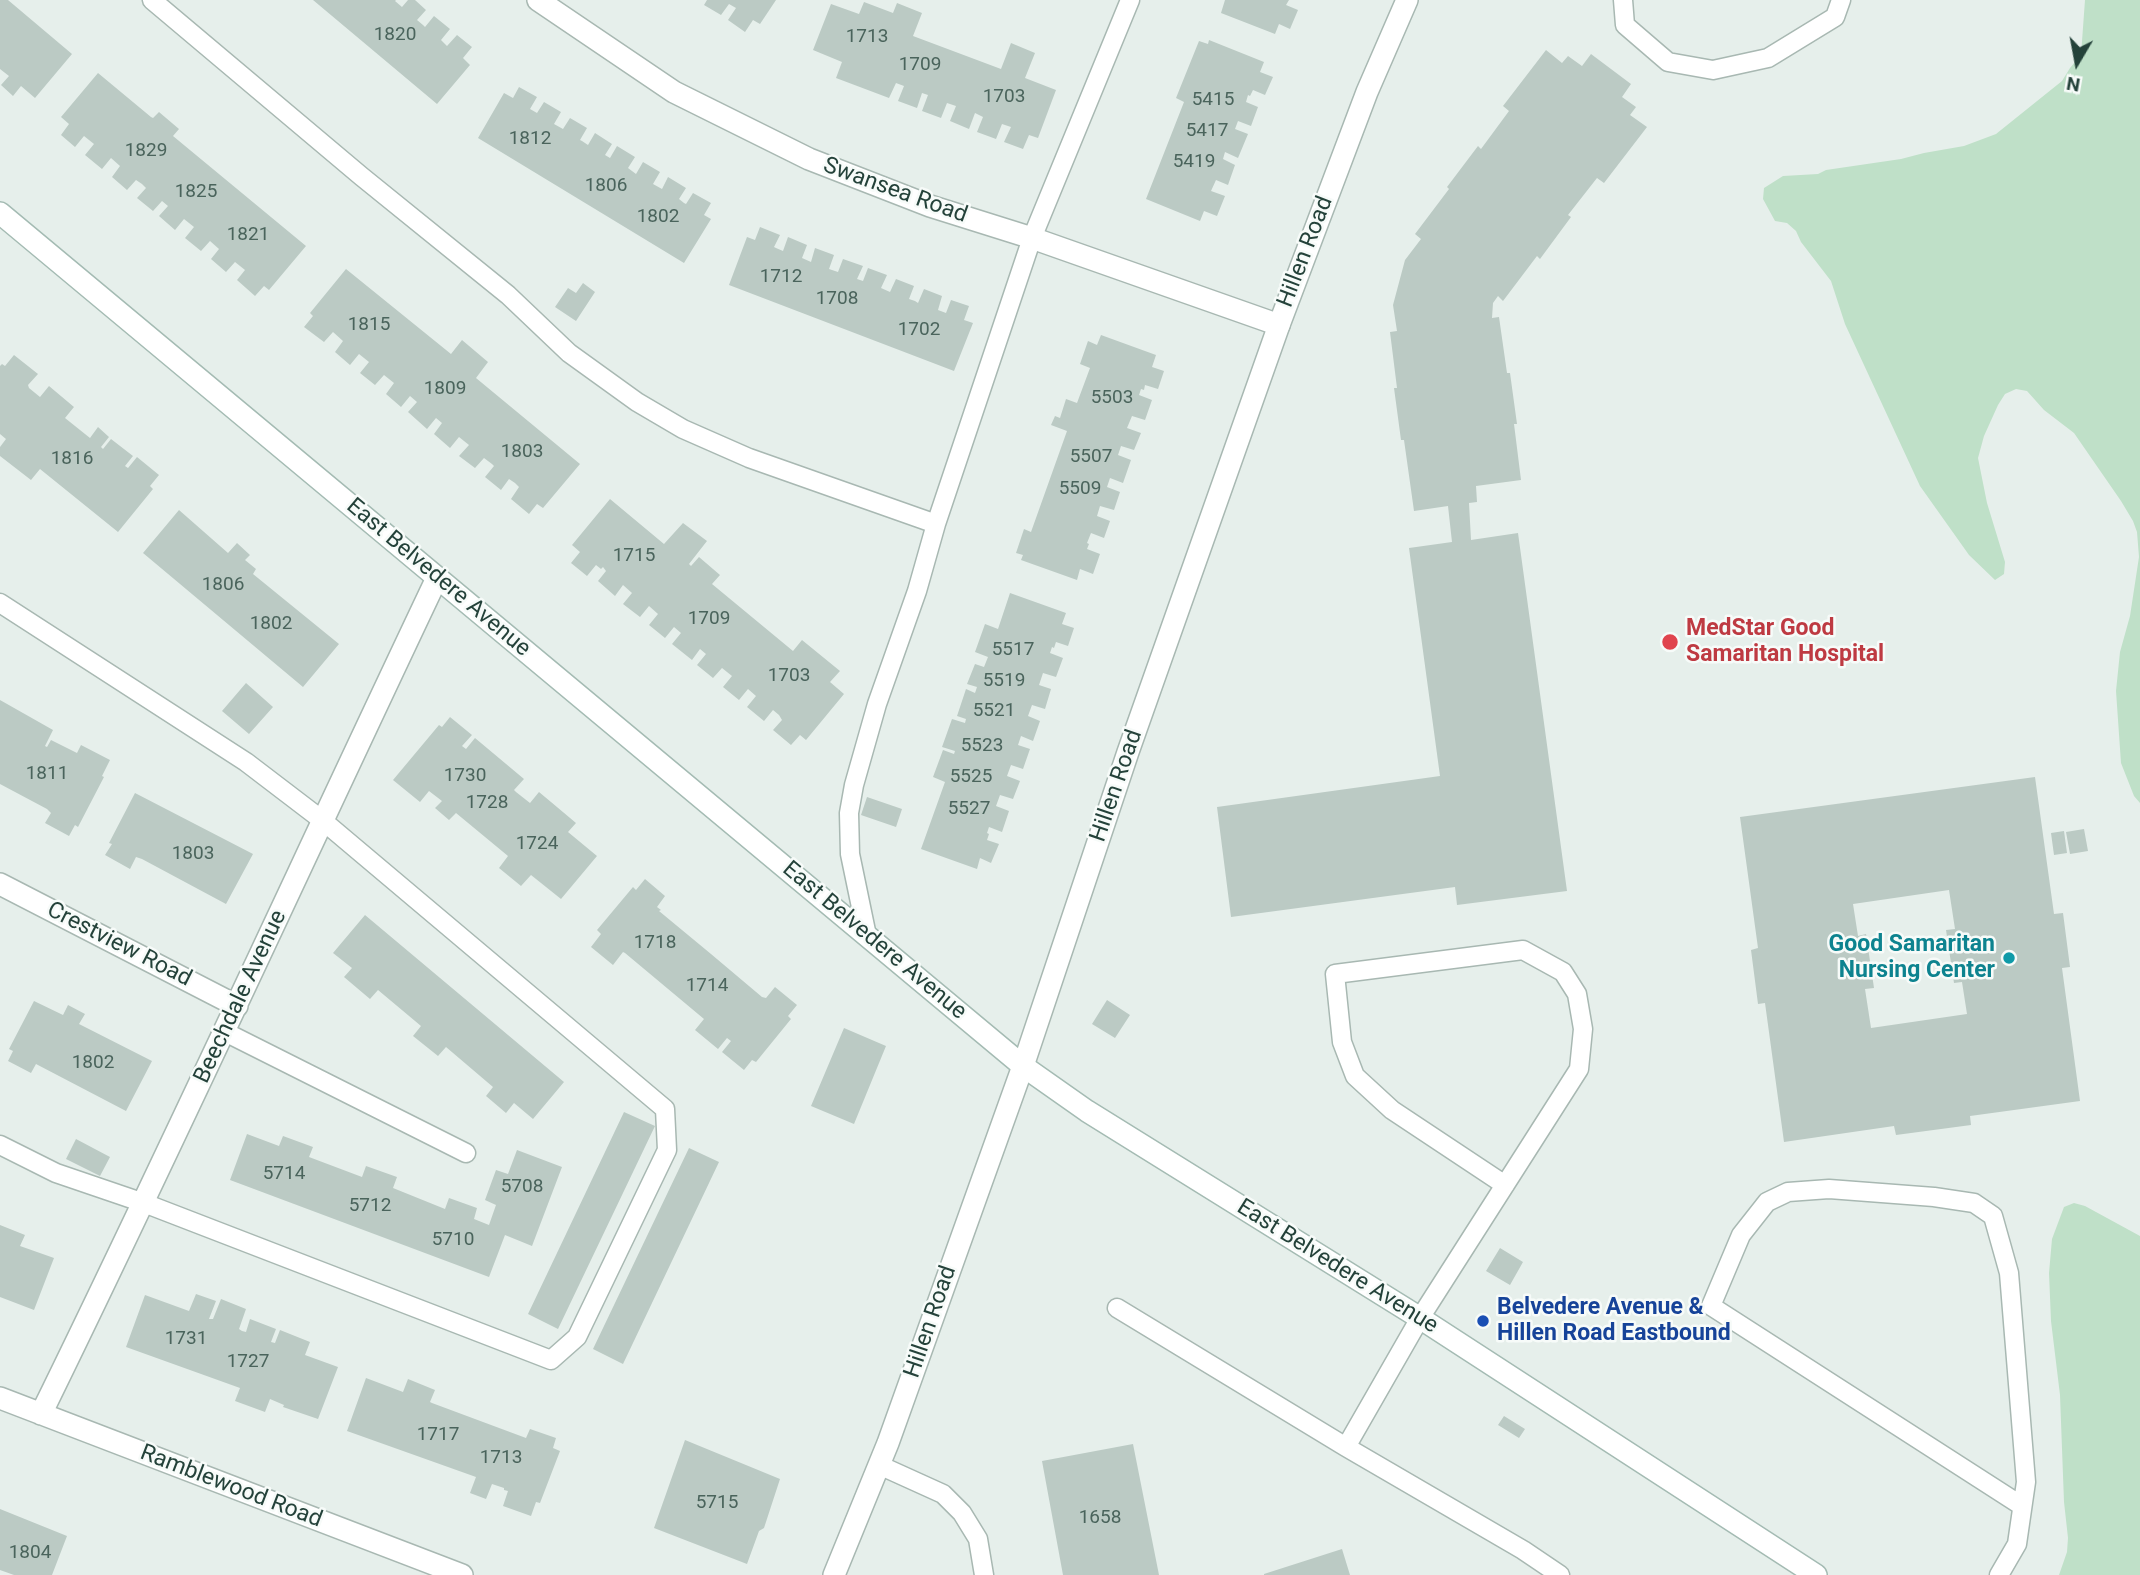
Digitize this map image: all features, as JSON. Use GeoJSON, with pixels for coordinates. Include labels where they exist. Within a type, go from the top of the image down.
{"type":"FeatureCollection","features":[{"type":"Feature","properties":{"kind":"street","name":"Swansea Road"},"geometry":{"type":"LineString","coordinates":[[538,0],[674,92],[809,159],[930,206],[1032,238],[1279,325]]}},
{"type":"Feature","properties":{"kind":"street","name":"Hillen Road"},"geometry":{"type":"LineString","coordinates":[[834,1575],[879,1465],[1023,1066],[1128,752],[1279,325],[1367,92],[1407,0]]}},
{"type":"Feature","properties":{"kind":"street","name":"East Belvedere Avenue"},"geometry":{"type":"LineString","coordinates":[[0,213],[1023,1066],[1087,1111],[1420,1318],[1816,1575]]}},
{"type":"Feature","properties":{"kind":"street","name":"Beechdale Avenue"},"geometry":{"type":"LineString","coordinates":[[41,1414],[144,1203],[438,578]]}},
{"type":"Feature","properties":{"kind":"street","name":"Crestview Road"},"geometry":{"type":"LineString","coordinates":[[0,884],[237,1006]]}},
{"type":"Feature","properties":{"kind":"street","name":"Ramblewood Road"},"geometry":{"type":"LineString","coordinates":[[0,1398],[463,1575]]}},
{"type":"Feature","properties":{"kind":"lane"},"geometry":{"type":"LineString","coordinates":[[152,0],[361,176],[508,295],[569,353],[637,402],[683,429],[749,458],[936,524]]}},
{"type":"Feature","properties":{"kind":"lane"},"geometry":{"type":"LineString","coordinates":[[867,936],[850,854],[849,813],[854,785],[877,704],[917,591],[936,524],[1032,238],[1130,0]]}},
{"type":"Feature","properties":{"kind":"lane"},"geometry":{"type":"LineString","coordinates":[[1623,0],[1625,25],[1668,62],[1713,70],[1768,58],[1836,17],[1841,0]]}},
{"type":"Feature","properties":{"kind":"lane"},"geometry":{"type":"LineString","coordinates":[[0,603],[246,762],[322,820],[665,1109],[667,1150],[577,1337],[551,1360],[144,1203],[57,1173],[0,1145]]}},
{"type":"Feature","properties":{"kind":"lane"},"geometry":{"type":"LineString","coordinates":[[1346,1447],[1420,1318],[1580,1069],[1583,1029],[1577,994],[1563,972],[1523,950],[1335,974],[1342,1042],[1355,1076],[1392,1110],[1505,1185]]}},
{"type":"Feature","properties":{"kind":"lane"},"geometry":{"type":"LineString","coordinates":[[225,1032],[466,1153]]}},
{"type":"Feature","properties":{"kind":"lane"},"geometry":{"type":"LineString","coordinates":[[1999,1575],[2017,1544],[2026,1482],[2009,1273],[1993,1216],[1975,1203],[1829,1189],[1788,1192],[1768,1202],[1741,1235],[1711,1306],[2022,1506]]}},
{"type":"Feature","properties":{"kind":"lane"},"geometry":{"type":"LineString","coordinates":[[1117,1308],[1346,1447],[1523,1550],[1560,1575]]}},
{"type":"Feature","properties":{"kind":"lane"},"geometry":{"type":"LineString","coordinates":[[879,1465],[943,1494],[962,1513],[978,1539],[984,1575]]}},
{"type":"Feature","properties":{"kind":"green space"},"geometry":{"type":"Polygon","coordinates":[[[2085,0],[2140,0],[2140,803],[2134,796],[2121,763],[2116,691],[2120,652],[2130,616],[2139,557],[2137,532],[2121,501],[2074,433],[2044,410],[2027,391],[2016,389],[2005,394],[1984,436],[1978,458],[1987,503],[2005,562],[2004,574],[1995,580],[1969,555],[1920,486],[1845,324],[1831,281],[1801,242],[1796,231],[1787,223],[1775,221],[1763,199],[1764,188],[1783,176],[1818,174],[1826,170],[1901,159],[1964,146],[1996,134],[2062,81],[2081,55],[2085,0]]]}},
{"type":"Feature","properties":{"kind":"green space"},"geometry":{"type":"Polygon","coordinates":[[[2074,1203],[2085,1206],[2140,1236],[2140,1575],[2059,1575],[2067,1552],[2068,1538],[2060,1395],[2051,1321],[2049,1273],[2052,1239],[2064,1207],[2074,1203]]]}},
{"type":"Feature","properties":{"kind":"building"},"geometry":{"type":"Polygon","coordinates":[[[0,0],[8,0],[72,54],[35,98],[21,86],[13,96],[1,85],[9,76],[0,69],[0,0]]]}},
{"type":"Feature","properties":{"kind":"building"},"geometry":{"type":"Polygon","coordinates":[[[313,0],[396,0],[402,7],[408,0],[415,0],[426,10],[417,20],[425,27],[434,16],[450,29],[441,40],[447,46],[457,35],[472,47],[463,58],[470,65],[437,104],[313,0]]]}},
{"type":"Feature","properties":{"kind":"building"},"geometry":{"type":"Polygon","coordinates":[[[707,0],[776,0],[760,24],[753,20],[745,32],[728,20],[736,8],[729,4],[721,15],[704,5],[707,0]]]}},
{"type":"Feature","properties":{"kind":"building"},"geometry":{"type":"Polygon","coordinates":[[[1225,0],[1289,0],[1286,5],[1298,10],[1290,29],[1279,24],[1275,34],[1221,13],[1225,0]]]}},
{"type":"Feature","properties":{"kind":"building"},"geometry":{"type":"Polygon","coordinates":[[[864,2],[893,13],[897,3],[922,13],[913,36],[1001,69],[1011,43],[1035,53],[1025,78],[1056,90],[1038,138],[1029,135],[1023,149],[1004,142],[1011,127],[1002,124],[996,139],[977,132],[983,117],[975,113],[969,129],[950,121],[956,106],[947,103],[941,118],[922,111],[928,95],[922,93],[917,108],[898,101],[904,86],[896,83],[889,98],[836,78],[842,62],[813,50],[831,4],[859,14],[864,2]]]}},
{"type":"Feature","properties":{"kind":"building"},"geometry":{"type":"Polygon","coordinates":[[[1209,40],[1264,62],[1260,72],[1273,77],[1265,95],[1253,90],[1250,96],[1248,95],[1246,102],[1258,107],[1251,126],[1238,121],[1235,129],[1248,134],[1238,158],[1225,152],[1223,159],[1235,165],[1228,185],[1216,180],[1211,191],[1225,196],[1217,216],[1204,211],[1200,221],[1146,199],[1184,102],[1176,98],[1199,41],[1208,44],[1209,40]]]}},
{"type":"Feature","properties":{"kind":"building"},"geometry":{"type":"Polygon","coordinates":[[[1546,50],[1562,63],[1568,56],[1582,66],[1591,54],[1631,84],[1622,97],[1636,107],[1630,115],[1647,127],[1604,183],[1597,178],[1568,215],[1571,217],[1540,259],[1537,256],[1503,301],[1498,296],[1493,303],[1492,318],[1499,317],[1507,373],[1510,373],[1521,480],[1476,486],[1477,502],[1469,503],[1471,540],[1518,533],[1567,891],[1457,905],[1455,887],[1231,917],[1217,807],[1440,776],[1409,548],[1452,542],[1448,506],[1414,511],[1394,388],[1397,388],[1390,332],[1397,331],[1393,305],[1405,260],[1421,239],[1415,234],[1478,146],[1481,149],[1509,111],[1503,106],[1546,50]]]}},
{"type":"Feature","properties":{"kind":"building"},"geometry":{"type":"Polygon","coordinates":[[[98,73],[151,117],[159,112],[179,129],[173,136],[306,246],[269,290],[264,286],[255,296],[237,280],[245,270],[235,262],[226,272],[211,259],[219,249],[210,241],[201,251],[185,238],[194,227],[184,219],[175,230],[159,216],[168,206],[162,201],[153,211],[137,198],[146,188],[142,184],[136,180],[127,190],[112,177],[120,166],[111,158],[102,169],[85,155],[94,144],[84,136],[75,147],[61,135],[69,124],[61,117],[98,73]]]}},
{"type":"Feature","properties":{"kind":"building"},"geometry":{"type":"Polygon","coordinates":[[[519,87],[537,97],[530,109],[537,113],[544,102],[561,112],[554,124],[563,129],[570,118],[587,128],[580,140],[588,145],[595,133],[612,144],[605,155],[610,158],[617,146],[635,157],[628,168],[636,174],[643,162],[660,172],[653,184],[662,189],[668,177],[686,188],[679,199],[684,203],[686,204],[693,193],[711,203],[704,215],[711,219],[684,263],[478,138],[504,93],[513,98],[519,87]]]}},
{"type":"Feature","properties":{"kind":"building"},"geometry":{"type":"Polygon","coordinates":[[[760,227],[780,235],[774,247],[783,251],[788,237],[807,245],[802,258],[811,262],[815,248],[834,255],[829,269],[838,272],[843,259],[863,266],[857,279],[863,281],[868,268],[887,275],[881,288],[890,292],[896,279],[914,286],[909,299],[918,303],[924,289],[942,296],[938,310],[946,313],[951,300],[969,306],[964,320],[973,323],[954,371],[729,285],[747,237],[755,240],[760,227]]]}},
{"type":"Feature","properties":{"kind":"building"},"geometry":{"type":"Polygon","coordinates":[[[346,269],[451,354],[462,340],[488,362],[476,378],[580,464],[543,508],[537,504],[529,514],[511,499],[519,487],[515,483],[509,479],[501,490],[485,477],[494,466],[492,464],[484,458],[475,468],[459,456],[469,445],[459,437],[450,448],[434,434],[442,423],[436,418],[427,429],[408,412],[417,402],[410,396],[401,407],[386,394],[394,383],[384,375],[375,385],[360,373],[369,362],[359,354],[350,365],[335,352],[343,341],[333,332],[324,342],[304,327],[313,316],[310,313],[346,269]]]}},
{"type":"Feature","properties":{"kind":"building"},"geometry":{"type":"Polygon","coordinates":[[[583,283],[595,292],[576,321],[555,307],[568,288],[576,293],[583,283]]]}},
{"type":"Feature","properties":{"kind":"building"},"geometry":{"type":"Polygon","coordinates":[[[1101,335],[1156,355],[1152,367],[1164,371],[1158,389],[1145,385],[1144,390],[1141,389],[1139,395],[1152,400],[1145,420],[1132,416],[1127,428],[1141,433],[1134,450],[1121,446],[1118,455],[1131,460],[1123,483],[1110,478],[1107,487],[1120,492],[1114,510],[1100,506],[1097,516],[1110,521],[1104,538],[1091,533],[1087,543],[1087,549],[1100,554],[1093,574],[1080,569],[1077,580],[1021,560],[1023,555],[1016,553],[1024,529],[1031,532],[1067,431],[1051,425],[1055,416],[1060,418],[1066,399],[1077,403],[1090,368],[1080,364],[1088,341],[1097,345],[1101,335]]]}},
{"type":"Feature","properties":{"kind":"building"},"geometry":{"type":"Polygon","coordinates":[[[14,355],[38,374],[28,385],[29,388],[40,397],[49,386],[74,407],[65,418],[90,438],[98,427],[109,437],[101,447],[103,449],[111,439],[133,456],[125,466],[128,468],[137,457],[159,475],[150,486],[153,489],[118,532],[40,469],[31,480],[0,456],[0,447],[6,439],[0,434],[0,366],[5,366],[14,355]]]}},
{"type":"Feature","properties":{"kind":"building"},"geometry":{"type":"Polygon","coordinates":[[[610,499],[664,544],[683,523],[707,541],[689,564],[691,566],[699,557],[720,575],[712,584],[793,651],[802,640],[840,671],[830,682],[844,694],[806,740],[800,735],[791,745],[773,730],[782,720],[779,715],[773,710],[764,721],[747,707],[756,696],[748,689],[739,700],[723,687],[732,676],[722,668],[713,678],[697,665],[706,654],[700,649],[692,660],[672,644],[681,633],[674,627],[665,638],[649,625],[658,614],[649,606],[640,617],[623,604],[632,593],[623,585],[615,596],[598,581],[606,571],[603,567],[601,569],[596,565],[587,576],[571,563],[580,552],[572,545],[610,499]]]}},
{"type":"Feature","properties":{"kind":"building"},"geometry":{"type":"Polygon","coordinates":[[[179,510],[228,553],[237,543],[250,555],[245,560],[256,569],[253,574],[339,644],[303,687],[143,553],[179,510]]]}},
{"type":"Feature","properties":{"kind":"building"},"geometry":{"type":"Polygon","coordinates":[[[1010,593],[1066,613],[1062,624],[1074,628],[1068,646],[1056,642],[1054,648],[1052,647],[1050,653],[1063,658],[1056,677],[1043,673],[1039,685],[1051,689],[1045,709],[1032,705],[1028,716],[1040,721],[1033,741],[1021,736],[1018,745],[1030,749],[1023,769],[1011,765],[1007,776],[1020,781],[1013,799],[1000,795],[996,806],[1009,811],[1002,832],[989,827],[987,833],[987,840],[999,844],[991,863],[980,858],[977,869],[921,849],[945,782],[933,777],[943,750],[954,754],[955,751],[942,747],[952,719],[965,723],[966,719],[957,716],[966,689],[975,693],[977,687],[967,684],[975,664],[984,667],[988,657],[975,652],[985,624],[998,629],[1010,593]]]}},
{"type":"Feature","properties":{"kind":"building"},"geometry":{"type":"Polygon","coordinates":[[[246,683],[273,707],[249,734],[222,711],[246,683]]]}},
{"type":"Feature","properties":{"kind":"building"},"geometry":{"type":"Polygon","coordinates":[[[0,700],[53,730],[45,746],[47,747],[51,740],[77,753],[81,745],[110,760],[78,827],[75,825],[69,836],[45,823],[51,813],[47,809],[0,784],[0,700]]]}},
{"type":"Feature","properties":{"kind":"building"},"geometry":{"type":"Polygon","coordinates":[[[450,717],[472,735],[462,746],[466,749],[475,738],[524,779],[514,790],[516,792],[530,803],[539,792],[576,823],[568,832],[597,856],[561,899],[531,875],[521,886],[499,868],[508,856],[456,813],[449,820],[435,808],[442,801],[429,791],[420,802],[393,780],[439,725],[442,727],[450,717]]]}},
{"type":"Feature","properties":{"kind":"building","name":"Good Samaritan Nursing Center"},"geometry":{"type":"Polygon","coordinates":[[[2035,777],[2054,914],[2063,913],[2070,967],[2062,968],[2080,1101],[1970,1116],[1971,1125],[1896,1135],[1894,1126],[1784,1142],[1765,1003],[1758,1004],[1751,950],[1758,948],[1740,817],[2035,777]],[[1949,890],[1853,904],[1858,936],[1866,934],[1874,988],[1865,989],[1871,1028],[1967,1014],[1962,982],[1954,983],[1946,930],[1955,929],[1949,890]]]}},
{"type":"Feature","properties":{"kind":"building"},"geometry":{"type":"Polygon","coordinates":[[[135,793],[253,854],[226,904],[142,859],[136,857],[130,869],[105,855],[135,793]]]}},
{"type":"Feature","properties":{"kind":"building"},"geometry":{"type":"Polygon","coordinates":[[[867,797],[902,809],[896,827],[861,815],[867,797]]]}},
{"type":"Feature","properties":{"kind":"building"},"geometry":{"type":"Polygon","coordinates":[[[2084,829],[2088,851],[2070,854],[2066,832],[2084,829]]]}},
{"type":"Feature","properties":{"kind":"building"},"geometry":{"type":"Polygon","coordinates":[[[2064,831],[2067,853],[2054,855],[2051,833],[2064,831]]]}},
{"type":"Feature","properties":{"kind":"building"},"geometry":{"type":"Polygon","coordinates":[[[645,879],[665,896],[657,907],[661,910],[659,911],[762,997],[766,998],[775,987],[797,1005],[788,1016],[791,1019],[756,1062],[752,1060],[744,1070],[722,1052],[731,1041],[727,1038],[718,1049],[695,1030],[704,1019],[625,953],[623,952],[613,965],[591,947],[601,934],[597,930],[633,887],[636,890],[645,879]]]}},
{"type":"Feature","properties":{"kind":"building"},"geometry":{"type":"Polygon","coordinates":[[[365,915],[564,1082],[533,1119],[514,1103],[506,1113],[486,1096],[493,1087],[446,1047],[438,1056],[413,1036],[421,1026],[378,990],[370,999],[344,977],[352,968],[333,953],[365,915]]]}},
{"type":"Feature","properties":{"kind":"building"},"geometry":{"type":"Polygon","coordinates":[[[1107,1000],[1130,1015],[1115,1038],[1092,1024],[1107,1000]]]}},
{"type":"Feature","properties":{"kind":"building"},"geometry":{"type":"Polygon","coordinates":[[[34,1001],[63,1015],[68,1005],[85,1014],[79,1024],[152,1061],[126,1111],[36,1064],[31,1073],[8,1061],[13,1051],[9,1049],[34,1001]]]}},
{"type":"Feature","properties":{"kind":"building"},"geometry":{"type":"Polygon","coordinates":[[[844,1028],[886,1046],[854,1124],[811,1106],[844,1028]]]}},
{"type":"Feature","properties":{"kind":"building"},"geometry":{"type":"Polygon","coordinates":[[[624,1112],[655,1126],[558,1329],[528,1314],[624,1112]]]}},
{"type":"Feature","properties":{"kind":"building"},"geometry":{"type":"Polygon","coordinates":[[[247,1134],[279,1146],[283,1136],[313,1147],[309,1157],[362,1177],[366,1166],[397,1177],[393,1188],[445,1209],[449,1198],[477,1208],[474,1219],[489,1225],[496,1205],[485,1200],[496,1170],[508,1174],[517,1150],[562,1167],[532,1246],[505,1235],[489,1277],[230,1180],[247,1134]]]}},
{"type":"Feature","properties":{"kind":"building"},"geometry":{"type":"Polygon","coordinates":[[[76,1139],[110,1157],[100,1176],[66,1159],[76,1139]]]}},
{"type":"Feature","properties":{"kind":"building"},"geometry":{"type":"Polygon","coordinates":[[[689,1148],[719,1162],[623,1364],[593,1349],[689,1148]]]}},
{"type":"Feature","properties":{"kind":"building"},"geometry":{"type":"Polygon","coordinates":[[[0,1225],[25,1235],[20,1246],[54,1258],[34,1310],[0,1297],[0,1225]]]}},
{"type":"Feature","properties":{"kind":"building"},"geometry":{"type":"Polygon","coordinates":[[[1500,1248],[1523,1262],[1510,1285],[1486,1271],[1500,1248]]]}},
{"type":"Feature","properties":{"kind":"building"},"geometry":{"type":"Polygon","coordinates":[[[196,1294],[216,1301],[209,1319],[213,1319],[221,1299],[246,1309],[239,1329],[242,1331],[246,1332],[250,1319],[276,1329],[271,1342],[275,1343],[280,1330],[310,1342],[305,1355],[338,1367],[318,1419],[283,1407],[284,1405],[270,1399],[265,1412],[235,1401],[240,1388],[126,1347],[145,1295],[189,1311],[196,1294]]]}},
{"type":"Feature","properties":{"kind":"building"},"geometry":{"type":"Polygon","coordinates":[[[366,1378],[403,1392],[408,1379],[435,1390],[430,1402],[432,1403],[526,1438],[530,1429],[556,1438],[553,1448],[560,1451],[540,1503],[536,1502],[531,1516],[503,1506],[508,1491],[504,1488],[492,1484],[486,1499],[470,1493],[476,1477],[347,1431],[366,1378]]]}},
{"type":"Feature","properties":{"kind":"building"},"geometry":{"type":"Polygon","coordinates":[[[1504,1416],[1525,1429],[1519,1438],[1498,1425],[1504,1416]]]}},
{"type":"Feature","properties":{"kind":"building"},"geometry":{"type":"Polygon","coordinates":[[[685,1440],[780,1479],[764,1528],[759,1531],[747,1564],[654,1528],[685,1440]]]}},
{"type":"Feature","properties":{"kind":"building"},"geometry":{"type":"Polygon","coordinates":[[[1133,1444],[1159,1575],[1063,1575],[1042,1461],[1133,1444]]]}},
{"type":"Feature","properties":{"kind":"building"},"geometry":{"type":"Polygon","coordinates":[[[0,1509],[67,1536],[52,1575],[14,1575],[0,1570],[0,1509]]]}},
{"type":"Feature","properties":{"kind":"building"},"geometry":{"type":"Polygon","coordinates":[[[1342,1549],[1350,1575],[1264,1575],[1264,1574],[1342,1549]]]}},
{"type":"Feature","properties":{"kind":"place","name":"MedStar Good Samaritan Hospital"},"geometry":{"type":"Point","coordinates":[1670,642]}},
{"type":"Feature","properties":{"kind":"place","name":"Good Samaritan Nursing Center"},"geometry":{"type":"Point","coordinates":[2009,958]}},
{"type":"Feature","properties":{"kind":"place","name":"Belvedere Avenue & Hillen Road Eastbound"},"geometry":{"type":"Point","coordinates":[1483,1321]}}]}
